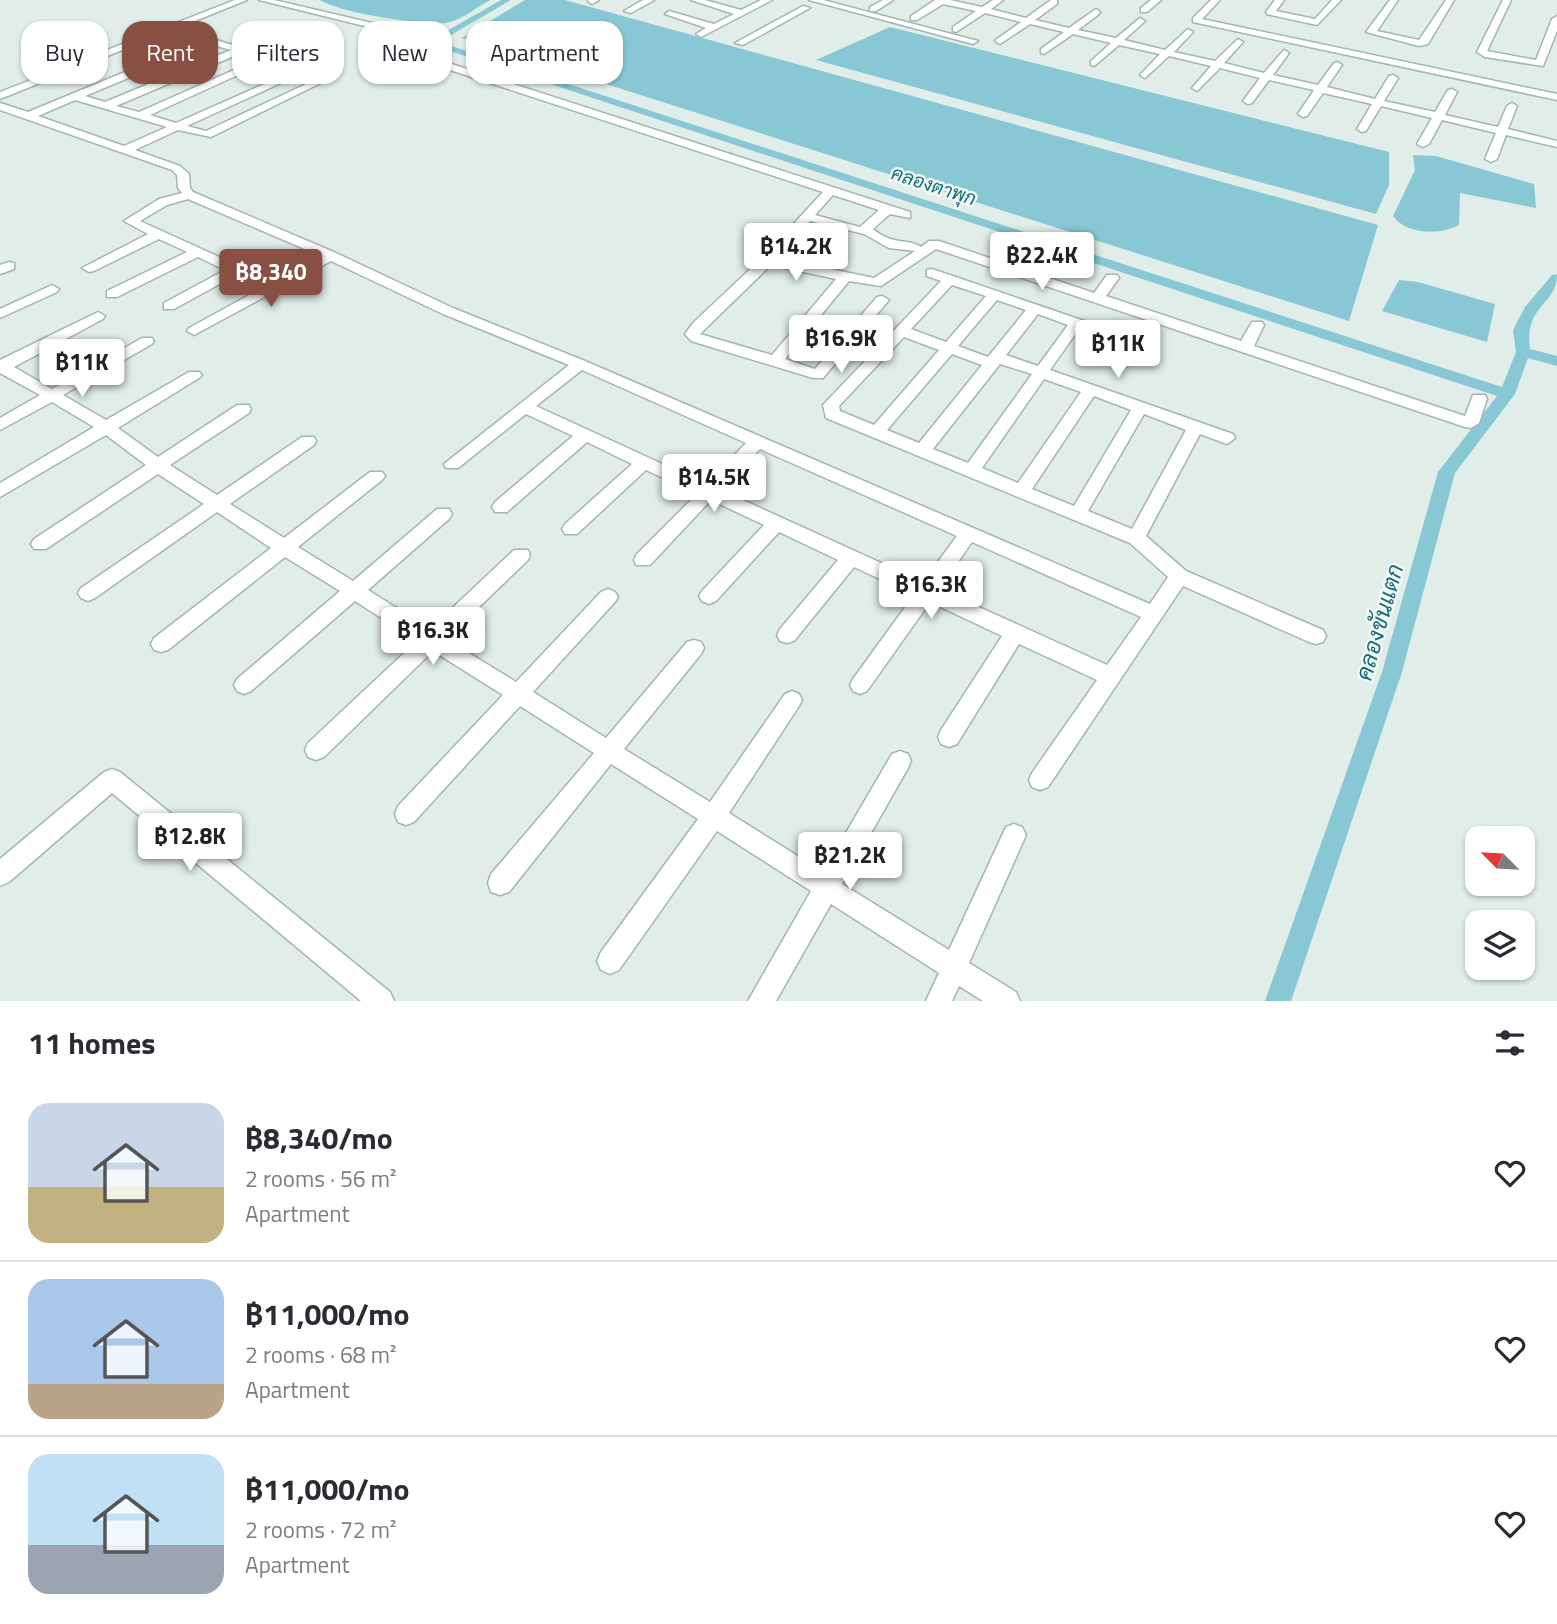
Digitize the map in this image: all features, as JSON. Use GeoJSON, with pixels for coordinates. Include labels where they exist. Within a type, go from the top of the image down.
{"type":"FeatureCollection","features":[{"type":"Feature","properties":{"kind":"street"},"geometry":{"type":"LineString","coordinates":[[0,96],[243,0]]}},
{"type":"Feature","properties":{"kind":"street"},"geometry":{"type":"LineString","coordinates":[[262,0],[416,36],[398,51],[906,215]]}},
{"type":"Feature","properties":{"kind":"street"},"geometry":{"type":"LineString","coordinates":[[628,11],[650,0]]}},
{"type":"Feature","properties":{"kind":"street"},"geometry":{"type":"LineString","coordinates":[[695,0],[744,15]]}},
{"type":"Feature","properties":{"kind":"street"},"geometry":{"type":"LineString","coordinates":[[701,34],[770,0],[783,3]]}},
{"type":"Feature","properties":{"kind":"street"},"geometry":{"type":"LineString","coordinates":[[813,0],[973,41]]}},
{"type":"Feature","properties":{"kind":"street"},"geometry":{"type":"LineString","coordinates":[[873,9],[889,0]]}},
{"type":"Feature","properties":{"kind":"street"},"geometry":{"type":"LineString","coordinates":[[915,18],[941,0],[1557,144]]}},
{"type":"Feature","properties":{"kind":"street"},"geometry":{"type":"LineString","coordinates":[[956,29],[999,0]]}},
{"type":"Feature","properties":{"kind":"street"},"geometry":{"type":"LineString","coordinates":[[1144,10],[1157,0]]}},
{"type":"Feature","properties":{"kind":"street"},"geometry":{"type":"LineString","coordinates":[[1216,0],[1196,20],[1254,28],[1411,66],[1467,72],[1520,89],[1557,97]]}},
{"type":"Feature","properties":{"kind":"street"},"geometry":{"type":"LineString","coordinates":[[1280,0],[1270,12],[1317,22],[1337,0]]}},
{"type":"Feature","properties":{"kind":"street"},"geometry":{"type":"LineString","coordinates":[[1394,0],[1371,32],[1419,43],[1425,41],[1450,0]]}},
{"type":"Feature","properties":{"kind":"street"},"geometry":{"type":"LineString","coordinates":[[1507,0],[1482,52],[1485,54],[1541,64],[1557,19]]}},
{"type":"Feature","properties":{"kind":"street"},"geometry":{"type":"LineString","coordinates":[[1000,41],[1054,2]]}},
{"type":"Feature","properties":{"kind":"street"},"geometry":{"type":"LineString","coordinates":[[657,14],[676,5]]}},
{"type":"Feature","properties":{"kind":"street"},"geometry":{"type":"LineString","coordinates":[[794,6],[823,13]]}},
{"type":"Feature","properties":{"kind":"street"},"geometry":{"type":"LineString","coordinates":[[740,43],[806,8]]}},
{"type":"Feature","properties":{"kind":"street"},"geometry":{"type":"LineString","coordinates":[[1044,51],[1096,12]]}},
{"type":"Feature","properties":{"kind":"street"},"geometry":{"type":"LineString","coordinates":[[668,14],[714,27]]}},
{"type":"Feature","properties":{"kind":"street"},"geometry":{"type":"LineString","coordinates":[[1094,63],[1140,21]]}},
{"type":"Feature","properties":{"kind":"street"},"geometry":{"type":"LineString","coordinates":[[763,22],[791,30]]}},
{"type":"Feature","properties":{"kind":"street"},"geometry":{"type":"LineString","coordinates":[[1308,43],[1320,26]]}},
{"type":"Feature","properties":{"kind":"street"},"geometry":{"type":"LineString","coordinates":[[1145,75],[1188,32]]}},
{"type":"Feature","properties":{"kind":"street"},"geometry":{"type":"LineString","coordinates":[[1359,54],[1370,37]]}},
{"type":"Feature","properties":{"kind":"street"},"geometry":{"type":"LineString","coordinates":[[29,116],[203,43],[213,42],[232,48]]}},
{"type":"Feature","properties":{"kind":"street"},"geometry":{"type":"LineString","coordinates":[[1197,88],[1238,42]]}},
{"type":"Feature","properties":{"kind":"street"},"geometry":{"type":"LineString","coordinates":[[1411,66],[1421,47]]}},
{"type":"Feature","properties":{"kind":"street"},"geometry":{"type":"LineString","coordinates":[[106,106],[232,53]]}},
{"type":"Feature","properties":{"kind":"street"},"geometry":{"type":"LineString","coordinates":[[1248,101],[1284,53]]}},
{"type":"Feature","properties":{"kind":"street"},"geometry":{"type":"LineString","coordinates":[[0,105],[122,57]]}},
{"type":"Feature","properties":{"kind":"street"},"geometry":{"type":"LineString","coordinates":[[75,97],[176,127],[201,135],[214,133],[331,77],[297,65],[176,127],[125,150]]}},
{"type":"Feature","properties":{"kind":"street"},"geometry":{"type":"LineString","coordinates":[[1303,114],[1338,65]]}},
{"type":"Feature","properties":{"kind":"street"},"geometry":{"type":"LineString","coordinates":[[1520,89],[1528,68]]}},
{"type":"Feature","properties":{"kind":"street"},"geometry":{"type":"LineString","coordinates":[[139,116],[232,75]]}},
{"type":"Feature","properties":{"kind":"street"},"geometry":{"type":"LineString","coordinates":[[1362,129],[1393,78]]}},
{"type":"Feature","properties":{"kind":"street"},"geometry":{"type":"LineString","coordinates":[[1423,144],[1452,92]]}},
{"type":"Feature","properties":{"kind":"street"},"geometry":{"type":"LineString","coordinates":[[0,105],[176,169],[183,174],[184,188],[189,195],[449,310],[1152,612]]}},
{"type":"Feature","properties":{"kind":"street"},"geometry":{"type":"LineString","coordinates":[[1491,159],[1512,106]]}},
{"type":"Feature","properties":{"kind":"street"},"geometry":{"type":"LineString","coordinates":[[831,190],[768,260],[692,334],[696,338],[818,374],[882,300]]}},
{"type":"Feature","properties":{"kind":"street"},"geometry":{"type":"LineString","coordinates":[[189,195],[163,202],[130,221],[274,287]]}},
{"type":"Feature","properties":{"kind":"street"},"geometry":{"type":"LineString","coordinates":[[807,217],[863,232],[888,209]]}},
{"type":"Feature","properties":{"kind":"street"},"geometry":{"type":"LineString","coordinates":[[866,229],[881,242],[904,248],[915,247]]}},
{"type":"Feature","properties":{"kind":"street"},"geometry":{"type":"LineString","coordinates":[[89,268],[157,235]]}},
{"type":"Feature","properties":{"kind":"street"},"geometry":{"type":"LineString","coordinates":[[768,260],[876,283],[934,244],[1099,296],[1471,423],[1479,399]]}},
{"type":"Feature","properties":{"kind":"street"},"geometry":{"type":"LineString","coordinates":[[112,294],[196,253]]}},
{"type":"Feature","properties":{"kind":"street"},"geometry":{"type":"LineString","coordinates":[[194,331],[331,256]]}},
{"type":"Feature","properties":{"kind":"street"},"geometry":{"type":"LineString","coordinates":[[169,306],[235,270]]}},
{"type":"Feature","properties":{"kind":"street"},"geometry":{"type":"LineString","coordinates":[[932,273],[1141,345]]}},
{"type":"Feature","properties":{"kind":"street"},"geometry":{"type":"LineString","coordinates":[[772,360],[782,357],[845,276]]}},
{"type":"Feature","properties":{"kind":"street"},"geometry":{"type":"LineString","coordinates":[[1099,296],[1112,278]]}},
{"type":"Feature","properties":{"kind":"street"},"geometry":{"type":"LineString","coordinates":[[950,279],[831,405],[832,414],[1136,538],[1179,576],[1316,636]]}},
{"type":"Feature","properties":{"kind":"street"},"geometry":{"type":"LineString","coordinates":[[0,314],[52,289]]}},
{"type":"Feature","properties":{"kind":"street"},"geometry":{"type":"LineString","coordinates":[[877,432],[995,294]]}},
{"type":"Feature","properties":{"kind":"street"},"geometry":{"type":"LineString","coordinates":[[923,450],[1035,308]]}},
{"type":"Feature","properties":{"kind":"street"},"geometry":{"type":"LineString","coordinates":[[1,367],[98,316]]}},
{"type":"Feature","properties":{"kind":"street"},"geometry":{"type":"LineString","coordinates":[[972,470],[1076,323]]}},
{"type":"Feature","properties":{"kind":"street"},"geometry":{"type":"LineString","coordinates":[[1246,347],[1257,325]]}},
{"type":"Feature","properties":{"kind":"street"},"geometry":{"type":"LineString","coordinates":[[902,331],[949,348],[1041,372],[1227,438]]}},
{"type":"Feature","properties":{"kind":"street"},"geometry":{"type":"LineString","coordinates":[[0,425],[147,341]]}},
{"type":"Feature","properties":{"kind":"street"},"geometry":{"type":"LineString","coordinates":[[452,464],[580,364]]}},
{"type":"Feature","properties":{"kind":"street"},"geometry":{"type":"LineString","coordinates":[[1,367],[107,428],[159,466],[284,547],[1007,1001]]}},
{"type":"Feature","properties":{"kind":"street"},"geometry":{"type":"LineString","coordinates":[[0,491],[194,375]]}},
{"type":"Feature","properties":{"kind":"street"},"geometry":{"type":"LineString","coordinates":[[1021,491],[1090,390]]}},
{"type":"Feature","properties":{"kind":"street"},"geometry":{"type":"LineString","coordinates":[[524,407],[1109,676]]}},
{"type":"Feature","properties":{"kind":"street"},"geometry":{"type":"LineString","coordinates":[[1078,514],[1140,407]]}},
{"type":"Feature","properties":{"kind":"street"},"geometry":{"type":"LineString","coordinates":[[40,544],[243,409]]}},
{"type":"Feature","properties":{"kind":"street"},"geometry":{"type":"LineString","coordinates":[[1136,538],[1196,427]]}},
{"type":"Feature","properties":{"kind":"street"},"geometry":{"type":"LineString","coordinates":[[501,507],[585,435]]}},
{"type":"Feature","properties":{"kind":"street"},"geometry":{"type":"LineString","coordinates":[[88,593],[308,441]]}},
{"type":"Feature","properties":{"kind":"street"},"geometry":{"type":"LineString","coordinates":[[643,559],[758,441]]}},
{"type":"Feature","properties":{"kind":"street"},"geometry":{"type":"LineString","coordinates":[[571,529],[645,462]]}},
{"type":"Feature","properties":{"kind":"street"},"geometry":{"type":"LineString","coordinates":[[161,644],[376,476]]}},
{"type":"Feature","properties":{"kind":"street"},"geometry":{"type":"LineString","coordinates":[[244,685],[443,513]]}},
{"type":"Feature","properties":{"kind":"street"},"geometry":{"type":"LineString","coordinates":[[709,596],[776,523]]}},
{"type":"Feature","properties":{"kind":"street"},"geometry":{"type":"LineString","coordinates":[[860,685],[969,533]]}},
{"type":"Feature","properties":{"kind":"street"},"geometry":{"type":"LineString","coordinates":[[316,750],[521,555]]}},
{"type":"Feature","properties":{"kind":"street"},"geometry":{"type":"LineString","coordinates":[[786,635],[851,557]]}},
{"type":"Feature","properties":{"kind":"street"},"geometry":{"type":"LineString","coordinates":[[1041,780],[1152,612],[1179,576]]}},
{"type":"Feature","properties":{"kind":"street"},"geometry":{"type":"LineString","coordinates":[[405,814],[608,597]]}},
{"type":"Feature","properties":{"kind":"street"},"geometry":{"type":"LineString","coordinates":[[948,737],[1015,633]]}},
{"type":"Feature","properties":{"kind":"street"},"geometry":{"type":"LineString","coordinates":[[500,883],[694,648]]}},
{"type":"Feature","properties":{"kind":"street"},"geometry":{"type":"LineString","coordinates":[[610,961],[713,817],[792,700]]}},
{"type":"Feature","properties":{"kind":"street"},"geometry":{"type":"LineString","coordinates":[[761,1001],[900,761]]}},
{"type":"Feature","properties":{"kind":"street"},"geometry":{"type":"LineString","coordinates":[[0,874],[112,779],[381,1001]]}},
{"type":"Feature","properties":{"kind":"street"},"geometry":{"type":"LineString","coordinates":[[939,1001],[1014,835]]}},
{"type":"Feature","properties":{"kind":"water"},"geometry":{"type":"Polygon","coordinates":[[[320,0],[490,0],[452,21],[400,20],[330,5],[320,0]]]}},
{"type":"Feature","properties":{"kind":"water"},"geometry":{"type":"Polygon","coordinates":[[[525,0],[565,0],[1378,225],[1349,321],[606,84],[623,84],[623,21],[490,21],[525,0]]]}},
{"type":"Feature","properties":{"kind":"water"},"geometry":{"type":"Polygon","coordinates":[[[890,27],[1389,152],[1389,185],[1376,214],[816,60],[890,27]]]}},
{"type":"Feature","properties":{"kind":"water"},"geometry":{"type":"Polygon","coordinates":[[[1413,155],[1436,156],[1534,184],[1536,208],[1460,193],[1459,225],[1434,232],[1406,227],[1393,216],[1415,170],[1413,155]]]}},
{"type":"Feature","properties":{"kind":"water"},"geometry":{"type":"Polygon","coordinates":[[[1399,280],[1418,282],[1495,304],[1487,342],[1382,311],[1399,280]]]}},
{"type":"Feature","properties":{"kind":"waterway","name":"คลองตาพุก"},"geometry":{"type":"LineString","coordinates":[[507,0],[431,43],[1507,394]]}},
{"type":"Feature","properties":{"kind":"waterway","name":"คลองขันแตก"},"geometry":{"type":"LineString","coordinates":[[1523,352],[1520,330],[1530,310],[1557,278]]}},
{"type":"Feature","properties":{"kind":"waterway","name":"คลองขันแตก"},"geometry":{"type":"LineString","coordinates":[[1507,394],[1523,352]]}},
{"type":"Feature","properties":{"kind":"waterway"},"geometry":{"type":"LineString","coordinates":[[1523,352],[1557,361]]}},
{"type":"Feature","properties":{"kind":"waterway","name":"คลองขันแตก"},"geometry":{"type":"LineString","coordinates":[[1278,1001],[1392,672],[1447,472],[1507,394]]}}]}
